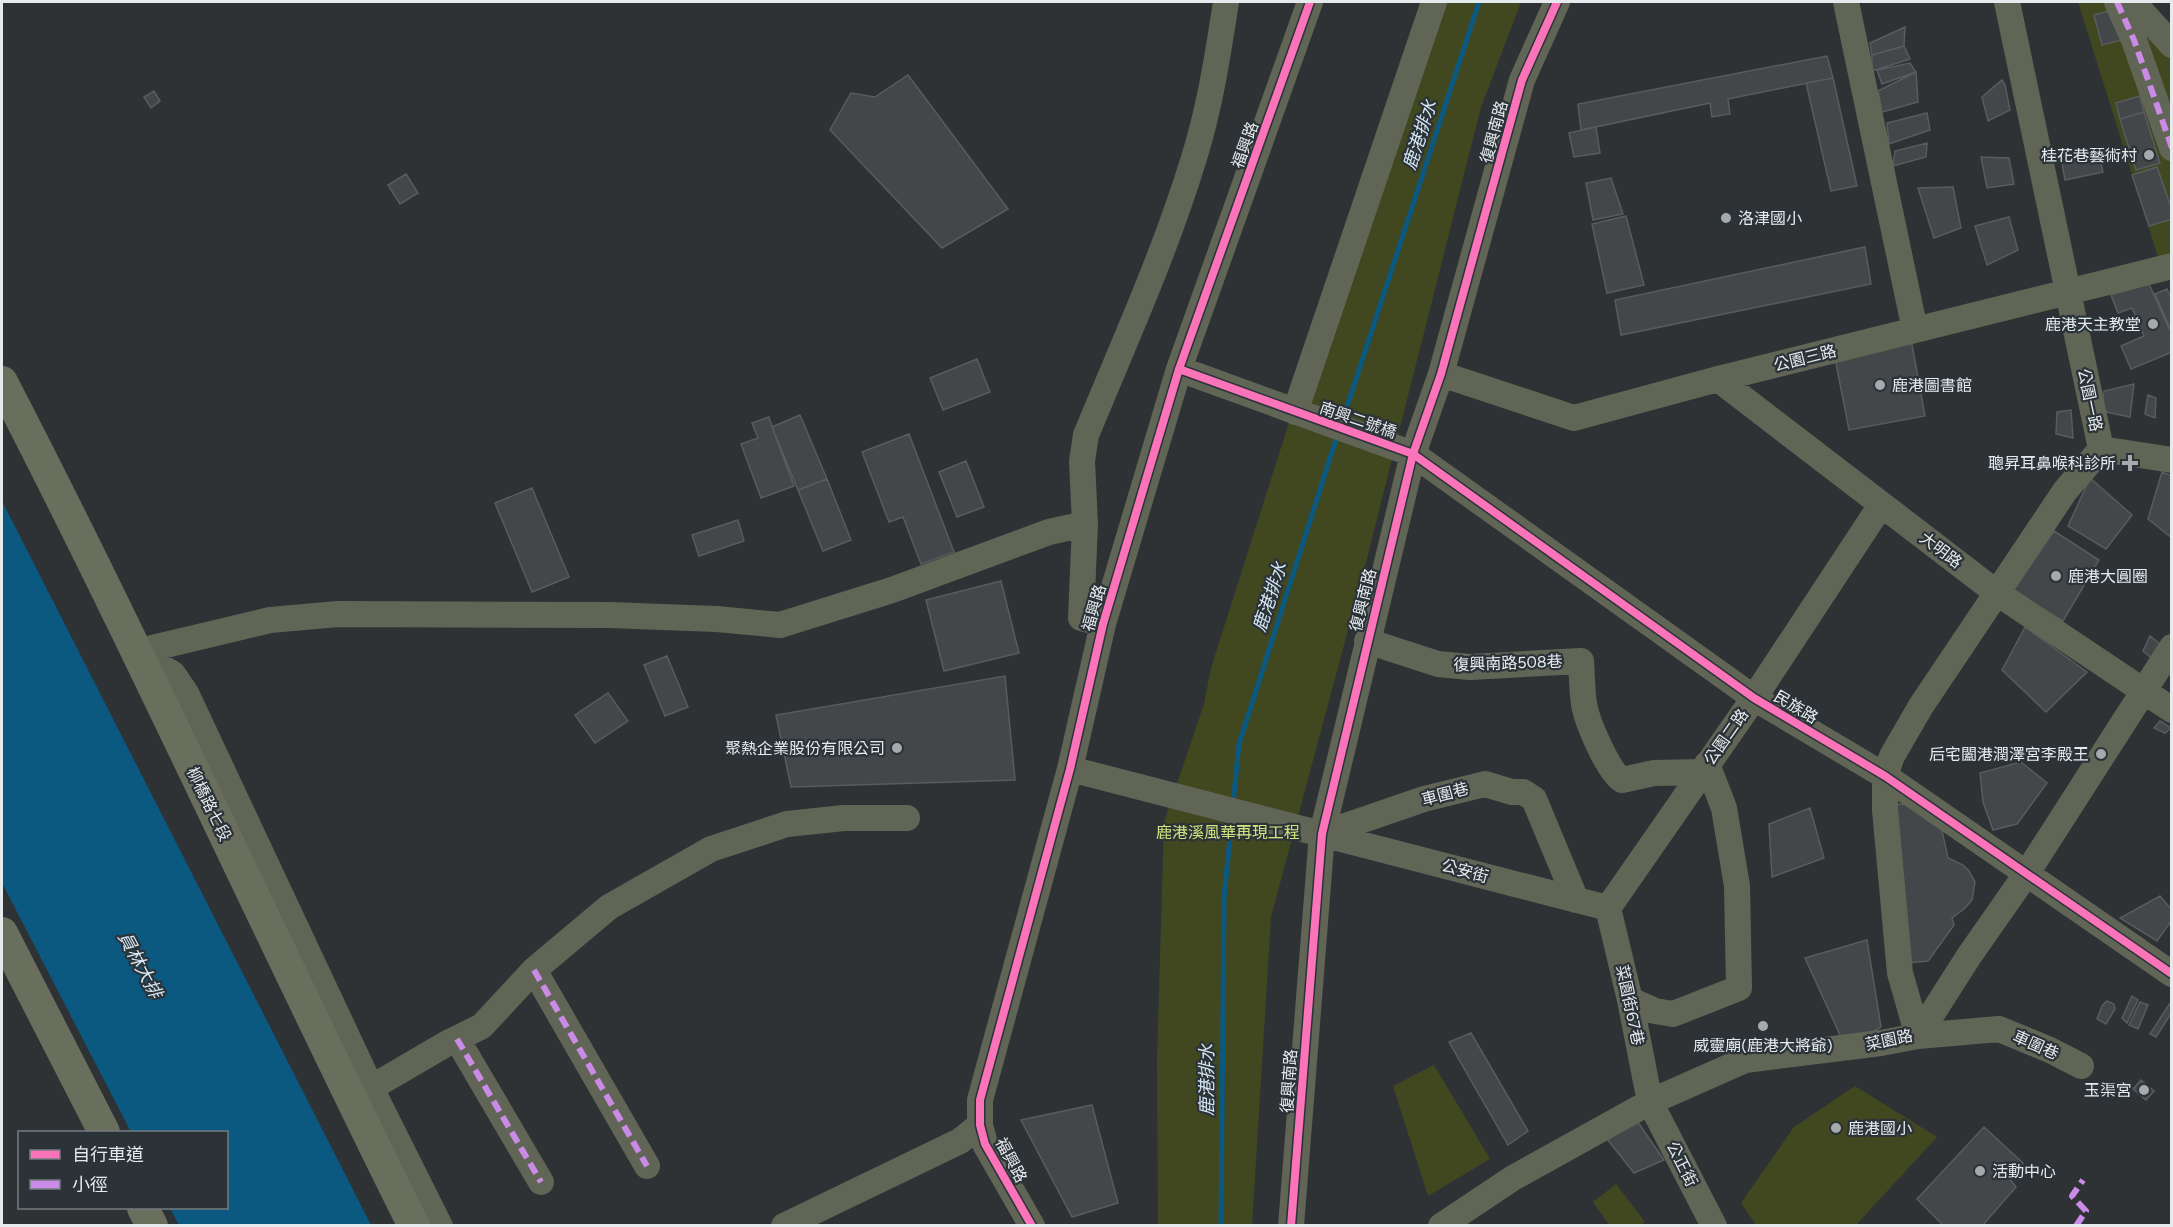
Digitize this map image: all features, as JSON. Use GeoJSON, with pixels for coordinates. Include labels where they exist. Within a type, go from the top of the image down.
{"type":"FeatureCollection","features":[{"type":"Feature","properties":{"kind":"main road","name":"柳橋路七段"},"geometry":{"type":"LineString","coordinates":[[2,382],[136,652],[362,1094],[414,1226]]}},
{"type":"Feature","properties":{"kind":"main road"},"geometry":{"type":"LineString","coordinates":[[2,933],[103,1131]]}},
{"type":"Feature","properties":{"kind":"main road"},"geometry":{"type":"LineString","coordinates":[[144,1209],[152,1226]]}},
{"type":"Feature","properties":{"kind":"street"},"geometry":{"type":"LineString","coordinates":[[1103,624],[1081,618],[1085,524],[1082,462],[1086,435],[1160,259],[1195,156],[1216,70],[1226,2]]}},
{"type":"Feature","properties":{"kind":"street","name":"福興路"},"geometry":{"type":"LineString","coordinates":[[1032,1226],[985,1144],[980,1125],[980,1100],[1070,769],[1103,624],[1179,369],[1310,2]]}},
{"type":"Feature","properties":{"kind":"street"},"geometry":{"type":"LineString","coordinates":[[1295,412],[1434,2]]}},
{"type":"Feature","properties":{"kind":"street","name":"復興南路"},"geometry":{"type":"LineString","coordinates":[[1291,1226],[1322,834],[1413,454],[1441,374],[1522,80],[1557,2]]}},
{"type":"Feature","properties":{"kind":"street"},"geometry":{"type":"LineString","coordinates":[[1846,2],[1915,330]]}},
{"type":"Feature","properties":{"kind":"street","name":"公園一路"},"geometry":{"type":"LineString","coordinates":[[1885,776],[1892,756],[1921,706],[2065,491],[2101,449],[2007,2]]}},
{"type":"Feature","properties":{"kind":"street"},"geometry":{"type":"LineString","coordinates":[[2117,2],[2134,40],[2172,148]]}},
{"type":"Feature","properties":{"kind":"street"},"geometry":{"type":"LineString","coordinates":[[2133,2],[2172,45]]}},
{"type":"Feature","properties":{"kind":"street","name":"公園三路"},"geometry":{"type":"LineString","coordinates":[[1441,374],[1574,418],[1718,379],[2172,266]]}},
{"type":"Feature","properties":{"kind":"street","name":"南興二號橋"},"geometry":{"type":"LineString","coordinates":[[1179,369],[1413,454]]}},
{"type":"Feature","properties":{"kind":"street","name":"大明路"},"geometry":{"type":"LineString","coordinates":[[1718,379],[1996,593],[2172,710]]}},
{"type":"Feature","properties":{"kind":"street"},"geometry":{"type":"LineString","coordinates":[[2101,449],[2172,460]]}},
{"type":"Feature","properties":{"kind":"street","name":"民族路"},"geometry":{"type":"LineString","coordinates":[[1413,454],[1754,698],[1885,776],[2172,974]]}},
{"type":"Feature","properties":{"kind":"street","name":"公園二路"},"geometry":{"type":"LineString","coordinates":[[1608,908],[1754,698],[1881,505]]}},
{"type":"Feature","properties":{"kind":"street"},"geometry":{"type":"LineString","coordinates":[[136,652],[270,620],[338,614],[609,615],[717,619],[780,625],[892,590],[1049,532],[1085,524]]}},
{"type":"Feature","properties":{"kind":"street","name":"復興南路508巷"},"geometry":{"type":"LineString","coordinates":[[1367,641],[1438,664],[1470,667],[1581,661],[1585,706],[1605,760],[1616,776],[1622,780],[1654,773],[1704,768]]}},
{"type":"Feature","properties":{"kind":"street","name":"菜園路"},"geometry":{"type":"LineString","coordinates":[[1441,1226],[1514,1178],[1650,1102],[1745,1060],[1881,1043],[1918,1036],[1969,956],[2027,873],[2172,647]]}},
{"type":"Feature","properties":{"kind":"street"},"geometry":{"type":"LineString","coordinates":[[1630,1000],[1655,1011],[1673,1014],[1739,988],[1737,886],[1724,808],[1704,768]]}},
{"type":"Feature","properties":{"kind":"street","name":"公安街"},"geometry":{"type":"LineString","coordinates":[[1070,769],[1608,908]]}},
{"type":"Feature","properties":{"kind":"street"},"geometry":{"type":"LineString","coordinates":[[1885,776],[1885,810],[1900,973],[1918,1036]]}},
{"type":"Feature","properties":{"kind":"street","name":"車圍巷"},"geometry":{"type":"LineString","coordinates":[[1322,834],[1424,799],[1465,788],[1485,784],[1512,792],[1523,792],[1534,799],[1576,900]]}},
{"type":"Feature","properties":{"kind":"street"},"geometry":{"type":"LineString","coordinates":[[440,1226],[362,1094],[482,1026],[534,970],[609,907],[711,849],[787,824],[844,818],[907,818]]}},
{"type":"Feature","properties":{"kind":"street","name":"菜園街67巷"},"geometry":{"type":"LineString","coordinates":[[1608,908],[1630,1000],[1650,1102]]}},
{"type":"Feature","properties":{"kind":"street"},"geometry":{"type":"LineString","coordinates":[[534,970],[647,1166]]}},
{"type":"Feature","properties":{"kind":"street","name":"車圍巷"},"geometry":{"type":"LineString","coordinates":[[1918,1036],[1999,1029],[2050,1050],[2081,1066]]}},
{"type":"Feature","properties":{"kind":"street"},"geometry":{"type":"LineString","coordinates":[[457,1039],[541,1182]]}},
{"type":"Feature","properties":{"kind":"street","name":"公正街"},"geometry":{"type":"LineString","coordinates":[[1650,1102],[1714,1226]]}},
{"type":"Feature","properties":{"kind":"street"},"geometry":{"type":"LineString","coordinates":[[784,1226],[960,1142],[980,1125]]}},
{"type":"Feature","properties":{"kind":"green space","name":"鹿港溪風華再現工程"},"geometry":{"type":"Polygon","coordinates":[[[1426,2],[1521,2],[1481,107],[1363,574],[1271,917],[1252,1225],[1158,1226],[1157,1061],[1164,822],[1204,704],[1211,668],[1389,108],[1426,2]]]}},
{"type":"Feature","properties":{"kind":"green space","name":"桂花巷藝術村"},"geometry":{"type":"Polygon","coordinates":[[[2078,2],[2134,2],[2171,52],[2171,261],[2158,257],[2078,2]]]}},
{"type":"Feature","properties":{"kind":"green space"},"geometry":{"type":"Polygon","coordinates":[[[1434,1065],[1490,1159],[1428,1196],[1393,1086],[1434,1065]]]}},
{"type":"Feature","properties":{"kind":"green space"},"geometry":{"type":"Polygon","coordinates":[[[1855,1086],[1937,1137],[1856,1225],[1756,1225],[1741,1203],[1794,1127],[1855,1086]]]}},
{"type":"Feature","properties":{"kind":"green space"},"geometry":{"type":"Polygon","coordinates":[[[1616,1184],[1645,1222],[1640,1225],[1609,1225],[1593,1202],[1616,1184]]]}},
{"type":"Feature","properties":{"kind":"water","name":"員林大排"},"geometry":{"type":"Polygon","coordinates":[[[2,501],[371,1225],[179,1225],[171,1209],[228,1209],[228,1131],[130,1131],[2,883],[2,501]]]}},
{"type":"Feature","properties":{"kind":"building"},"geometry":{"type":"Polygon","coordinates":[[[2116,9],[2125,39],[2102,45],[2094,15],[2116,9]]]}},
{"type":"Feature","properties":{"kind":"building"},"geometry":{"type":"Polygon","coordinates":[[[1905,27],[1904,46],[1872,55],[1870,43],[1905,27]]]}},
{"type":"Feature","properties":{"kind":"building"},"geometry":{"type":"Polygon","coordinates":[[[1904,46],[1910,59],[1872,71],[1872,55],[1904,46]]]}},
{"type":"Feature","properties":{"kind":"building"},"geometry":{"type":"Polygon","coordinates":[[[1827,56],[1833,78],[1728,99],[1730,114],[1712,117],[1710,103],[1581,130],[1578,104],[1827,56]]]}},
{"type":"Feature","properties":{"kind":"building"},"geometry":{"type":"Polygon","coordinates":[[[1910,63],[1916,72],[1882,84],[1877,70],[1910,63]]]}},
{"type":"Feature","properties":{"kind":"building"},"geometry":{"type":"Polygon","coordinates":[[[1916,72],[1918,102],[1882,112],[1878,91],[1916,72]]]}},
{"type":"Feature","properties":{"kind":"building"},"geometry":{"type":"Polygon","coordinates":[[[908,75],[1008,209],[942,248],[830,130],[851,93],[875,97],[908,75]]]}},
{"type":"Feature","properties":{"kind":"building"},"geometry":{"type":"Polygon","coordinates":[[[1833,78],[1857,186],[1831,191],[1806,83],[1833,78]]]}},
{"type":"Feature","properties":{"kind":"building"},"geometry":{"type":"Polygon","coordinates":[[[2002,80],[2010,110],[1988,121],[1982,97],[2002,80]]]}},
{"type":"Feature","properties":{"kind":"building"},"geometry":{"type":"Polygon","coordinates":[[[154,91],[160,101],[151,108],[144,97],[154,91]]]}},
{"type":"Feature","properties":{"kind":"building"},"geometry":{"type":"Polygon","coordinates":[[[2140,96],[2144,112],[2120,119],[2116,103],[2140,96]]]}},
{"type":"Feature","properties":{"kind":"building"},"geometry":{"type":"Polygon","coordinates":[[[2144,112],[2160,163],[2136,170],[2120,119],[2144,112]]]}},
{"type":"Feature","properties":{"kind":"building"},"geometry":{"type":"Polygon","coordinates":[[[1927,113],[1930,130],[1889,144],[1887,123],[1927,113]]]}},
{"type":"Feature","properties":{"kind":"building"},"geometry":{"type":"Polygon","coordinates":[[[1596,127],[1600,153],[1574,157],[1569,133],[1596,127]]]}},
{"type":"Feature","properties":{"kind":"building"},"geometry":{"type":"Polygon","coordinates":[[[1927,143],[1926,157],[1893,166],[1895,151],[1927,143]]]}},
{"type":"Feature","properties":{"kind":"building"},"geometry":{"type":"Polygon","coordinates":[[[2098,150],[2103,172],[2065,180],[2061,158],[2098,150]]]}},
{"type":"Feature","properties":{"kind":"building"},"geometry":{"type":"Polygon","coordinates":[[[1981,157],[2009,158],[2014,184],[1987,188],[1981,157]]]}},
{"type":"Feature","properties":{"kind":"building"},"geometry":{"type":"Polygon","coordinates":[[[2157,167],[2172,210],[2172,219],[2149,226],[2132,175],[2157,167]]]}},
{"type":"Feature","properties":{"kind":"building"},"geometry":{"type":"Polygon","coordinates":[[[406,174],[418,193],[400,204],[388,185],[406,174]]]}},
{"type":"Feature","properties":{"kind":"building"},"geometry":{"type":"Polygon","coordinates":[[[1611,178],[1623,214],[1593,220],[1586,183],[1611,178]]]}},
{"type":"Feature","properties":{"kind":"building"},"geometry":{"type":"Polygon","coordinates":[[[1953,187],[1961,228],[1934,238],[1918,188],[1953,187]]]}},
{"type":"Feature","properties":{"kind":"building"},"geometry":{"type":"Polygon","coordinates":[[[1626,216],[1644,285],[1607,293],[1592,224],[1626,216]]]}},
{"type":"Feature","properties":{"kind":"building"},"geometry":{"type":"Polygon","coordinates":[[[2009,217],[2018,250],[1987,265],[1975,226],[2009,217]]]}},
{"type":"Feature","properties":{"kind":"building"},"geometry":{"type":"Polygon","coordinates":[[[1865,247],[1871,284],[1621,335],[1615,300],[1865,247]]]}},
{"type":"Feature","properties":{"kind":"building","name":"鹿港天主教堂"},"geometry":{"type":"Polygon","coordinates":[[[2149,284],[2172,335],[2172,352],[2131,369],[2121,346],[2144,336],[2132,308],[2118,313],[2111,295],[2149,284]]]}},
{"type":"Feature","properties":{"kind":"building"},"geometry":{"type":"Polygon","coordinates":[[[2167,289],[2172,300],[2171,330],[2155,294],[2167,289]]]}},
{"type":"Feature","properties":{"kind":"building","name":"鹿港圖書館"},"geometry":{"type":"Polygon","coordinates":[[[1911,339],[1925,416],[1849,430],[1834,353],[1911,339]]]}},
{"type":"Feature","properties":{"kind":"building"},"geometry":{"type":"Polygon","coordinates":[[[977,359],[990,392],[943,410],[930,378],[977,359]]]}},
{"type":"Feature","properties":{"kind":"building"},"geometry":{"type":"Polygon","coordinates":[[[2134,384],[2130,417],[2101,411],[2104,391],[2134,384]]]}},
{"type":"Feature","properties":{"kind":"building"},"geometry":{"type":"Polygon","coordinates":[[[2148,395],[2156,398],[2155,418],[2145,414],[2148,395]]]}},
{"type":"Feature","properties":{"kind":"building"},"geometry":{"type":"Polygon","coordinates":[[[2071,410],[2073,438],[2056,434],[2057,412],[2071,410]]]}},
{"type":"Feature","properties":{"kind":"building"},"geometry":{"type":"Polygon","coordinates":[[[800,415],[827,479],[798,490],[772,427],[800,415]]]}},
{"type":"Feature","properties":{"kind":"building"},"geometry":{"type":"Polygon","coordinates":[[[769,417],[794,486],[761,498],[741,444],[758,438],[752,423],[769,417]]]}},
{"type":"Feature","properties":{"kind":"building"},"geometry":{"type":"Polygon","coordinates":[[[909,434],[954,552],[921,564],[903,517],[889,522],[862,452],[909,434]]]}},
{"type":"Feature","properties":{"kind":"building"},"geometry":{"type":"Polygon","coordinates":[[[966,461],[984,507],[957,517],[939,472],[966,461]]]}},
{"type":"Feature","properties":{"kind":"building"},"geometry":{"type":"Polygon","coordinates":[[[2162,472],[2172,476],[2172,538],[2148,519],[2162,472]]]}},
{"type":"Feature","properties":{"kind":"building"},"geometry":{"type":"Polygon","coordinates":[[[2090,478],[2132,515],[2106,549],[2068,526],[2090,478]]]}},
{"type":"Feature","properties":{"kind":"building"},"geometry":{"type":"Polygon","coordinates":[[[827,479],[851,540],[823,551],[798,490],[827,479]]]}},
{"type":"Feature","properties":{"kind":"building"},"geometry":{"type":"Polygon","coordinates":[[[532,488],[569,577],[532,592],[495,503],[532,488]]]}},
{"type":"Feature","properties":{"kind":"building"},"geometry":{"type":"Polygon","coordinates":[[[738,520],[744,541],[699,556],[692,535],[738,520]]]}},
{"type":"Feature","properties":{"kind":"building","name":"鹿港大圓圈"},"geometry":{"type":"Polygon","coordinates":[[[2054,531],[2099,560],[2063,621],[2013,591],[2054,531]]]}},
{"type":"Feature","properties":{"kind":"building"},"geometry":{"type":"Polygon","coordinates":[[[1001,581],[1019,653],[944,671],[926,600],[1001,581]]]}},
{"type":"Feature","properties":{"kind":"building"},"geometry":{"type":"Polygon","coordinates":[[[2025,627],[2087,672],[2046,712],[2002,670],[2025,627]]]}},
{"type":"Feature","properties":{"kind":"building"},"geometry":{"type":"Polygon","coordinates":[[[2150,636],[2164,647],[2156,662],[2143,651],[2150,636]]]}},
{"type":"Feature","properties":{"kind":"building"},"geometry":{"type":"Polygon","coordinates":[[[667,656],[688,707],[665,716],[644,665],[667,656]]]}},
{"type":"Feature","properties":{"kind":"building","name":"聚熱企業股份有限公司"},"geometry":{"type":"Polygon","coordinates":[[[1005,676],[1015,780],[791,787],[776,715],[1005,676]]]}},
{"type":"Feature","properties":{"kind":"building"},"geometry":{"type":"Polygon","coordinates":[[[608,693],[628,721],[595,743],[575,715],[608,693]]]}},
{"type":"Feature","properties":{"kind":"building"},"geometry":{"type":"Polygon","coordinates":[[[2160,721],[2171,728],[2165,733],[2154,728],[2160,721]]]}},
{"type":"Feature","properties":{"kind":"building"},"geometry":{"type":"Polygon","coordinates":[[[2021,762],[2047,783],[2017,824],[1993,830],[1983,802],[1980,773],[2021,762]]]}},
{"type":"Feature","properties":{"kind":"building"},"geometry":{"type":"Polygon","coordinates":[[[1895,804],[1912,805],[1941,826],[1948,858],[1963,865],[1975,882],[1972,900],[1952,918],[1954,925],[1928,961],[1909,963],[1895,804]]]}},
{"type":"Feature","properties":{"kind":"building"},"geometry":{"type":"Polygon","coordinates":[[[1810,808],[1824,858],[1772,877],[1769,824],[1810,808]]]}},
{"type":"Feature","properties":{"kind":"building"},"geometry":{"type":"Polygon","coordinates":[[[2160,896],[2172,910],[2172,920],[2157,941],[2120,918],[2160,896]]]}},
{"type":"Feature","properties":{"kind":"building"},"geometry":{"type":"Polygon","coordinates":[[[1867,940],[1881,1027],[1846,1048],[1805,958],[1867,940]]]}},
{"type":"Feature","properties":{"kind":"building"},"geometry":{"type":"Polygon","coordinates":[[[2132,996],[2138,1000],[2127,1023],[2122,1018],[2132,996]]]}},
{"type":"Feature","properties":{"kind":"building"},"geometry":{"type":"Polygon","coordinates":[[[2172,1000],[2172,1012],[2156,1037],[2150,1034],[2172,1000]]]}},
{"type":"Feature","properties":{"kind":"building"},"geometry":{"type":"Polygon","coordinates":[[[2107,1001],[2114,1004],[2115,1009],[2106,1024],[2097,1019],[2102,1006],[2107,1001]]]}},
{"type":"Feature","properties":{"kind":"building"},"geometry":{"type":"Polygon","coordinates":[[[2140,1002],[2148,1005],[2138,1029],[2129,1025],[2140,1002]]]}},
{"type":"Feature","properties":{"kind":"building"},"geometry":{"type":"Polygon","coordinates":[[[1471,1033],[1528,1131],[1508,1145],[1449,1042],[1471,1033]]]}},
{"type":"Feature","properties":{"kind":"building","name":"玉渠宮"},"geometry":{"type":"Polygon","coordinates":[[[2141,1080],[2154,1091],[2146,1100],[2133,1089],[2141,1080]]]}},
{"type":"Feature","properties":{"kind":"building"},"geometry":{"type":"Polygon","coordinates":[[[1092,1105],[1118,1203],[1072,1217],[1021,1120],[1092,1105]]]}},
{"type":"Feature","properties":{"kind":"building"},"geometry":{"type":"Polygon","coordinates":[[[1635,1118],[1664,1160],[1634,1173],[1608,1140],[1635,1118]]]}},
{"type":"Feature","properties":{"kind":"building","name":"活動中心"},"geometry":{"type":"Polygon","coordinates":[[[1984,1127],[2023,1163],[2010,1179],[2016,1187],[1982,1226],[1944,1226],[1917,1199],[1984,1127]]]}},
{"type":"Feature","properties":{"kind":"waterway","name":"鹿港排水"},"geometry":{"type":"LineString","coordinates":[[1342,422],[1479,2]]}},
{"type":"Feature","properties":{"kind":"waterway","name":"鹿港排水"},"geometry":{"type":"LineString","coordinates":[[1233,804],[1239,744],[1338,433]]}},
{"type":"Feature","properties":{"kind":"waterway","name":"鹿港排水"},"geometry":{"type":"LineString","coordinates":[[1221,1226],[1224,898],[1232,817]]}},
{"type":"Feature","properties":{"kind":"marked path"},"geometry":{"type":"LineString","coordinates":[[2117,2],[2134,40],[2172,148]]}},
{"type":"Feature","properties":{"kind":"marked path"},"geometry":{"type":"LineString","coordinates":[[534,970],[647,1166]]}},
{"type":"Feature","properties":{"kind":"marked path"},"geometry":{"type":"LineString","coordinates":[[457,1039],[541,1182]]}},
{"type":"Feature","properties":{"kind":"marked path"},"geometry":{"type":"LineString","coordinates":[[2076,1226],[2086,1211],[2072,1196],[2083,1180]]}},
{"type":"Feature","properties":{"kind":"cycle path"},"geometry":{"type":"LineString","coordinates":[[1032,1226],[985,1144],[980,1125],[980,1100],[1070,769],[1103,624],[1179,369],[1310,2]]}},
{"type":"Feature","properties":{"kind":"cycle path"},"geometry":{"type":"LineString","coordinates":[[1291,1226],[1322,834],[1413,454],[1441,374],[1522,80],[1557,2]]}},
{"type":"Feature","properties":{"kind":"cycle path"},"geometry":{"type":"LineString","coordinates":[[1179,369],[1413,454],[1754,698],[1885,776],[2172,974]]}},
{"type":"Feature","properties":{"kind":"place","name":"桂花巷藝術村"},"geometry":{"type":"Point","coordinates":[2149,155]}},
{"type":"Feature","properties":{"kind":"place","name":"洛津國小"},"geometry":{"type":"Point","coordinates":[1726,218]}},
{"type":"Feature","properties":{"kind":"place","name":"鹿港天主教堂"},"geometry":{"type":"Point","coordinates":[2153,324]}},
{"type":"Feature","properties":{"kind":"place","name":"鹿港圖書館"},"geometry":{"type":"Point","coordinates":[1880,385]}},
{"type":"Feature","properties":{"kind":"place","name":"聰昇耳鼻喉科診所"},"geometry":{"type":"Point","coordinates":[2130,463]}},
{"type":"Feature","properties":{"kind":"place","name":"鹿港大圓圈"},"geometry":{"type":"Point","coordinates":[2056,576]}},
{"type":"Feature","properties":{"kind":"place","name":"聚熱企業股份有限公司"},"geometry":{"type":"Point","coordinates":[897,748]}},
{"type":"Feature","properties":{"kind":"place","name":"后宅闔港潤澤宮李殿王"},"geometry":{"type":"Point","coordinates":[2101,754]}},
{"type":"Feature","properties":{"kind":"place","name":"威靈廟(鹿港大將爺)"},"geometry":{"type":"Point","coordinates":[1763,1026]}},
{"type":"Feature","properties":{"kind":"place","name":"玉渠宮"},"geometry":{"type":"Point","coordinates":[2144,1090]}},
{"type":"Feature","properties":{"kind":"place","name":"鹿港國小"},"geometry":{"type":"Point","coordinates":[1836,1128]}},
{"type":"Feature","properties":{"kind":"place","name":"活動中心"},"geometry":{"type":"Point","coordinates":[1980,1171]}}]}
